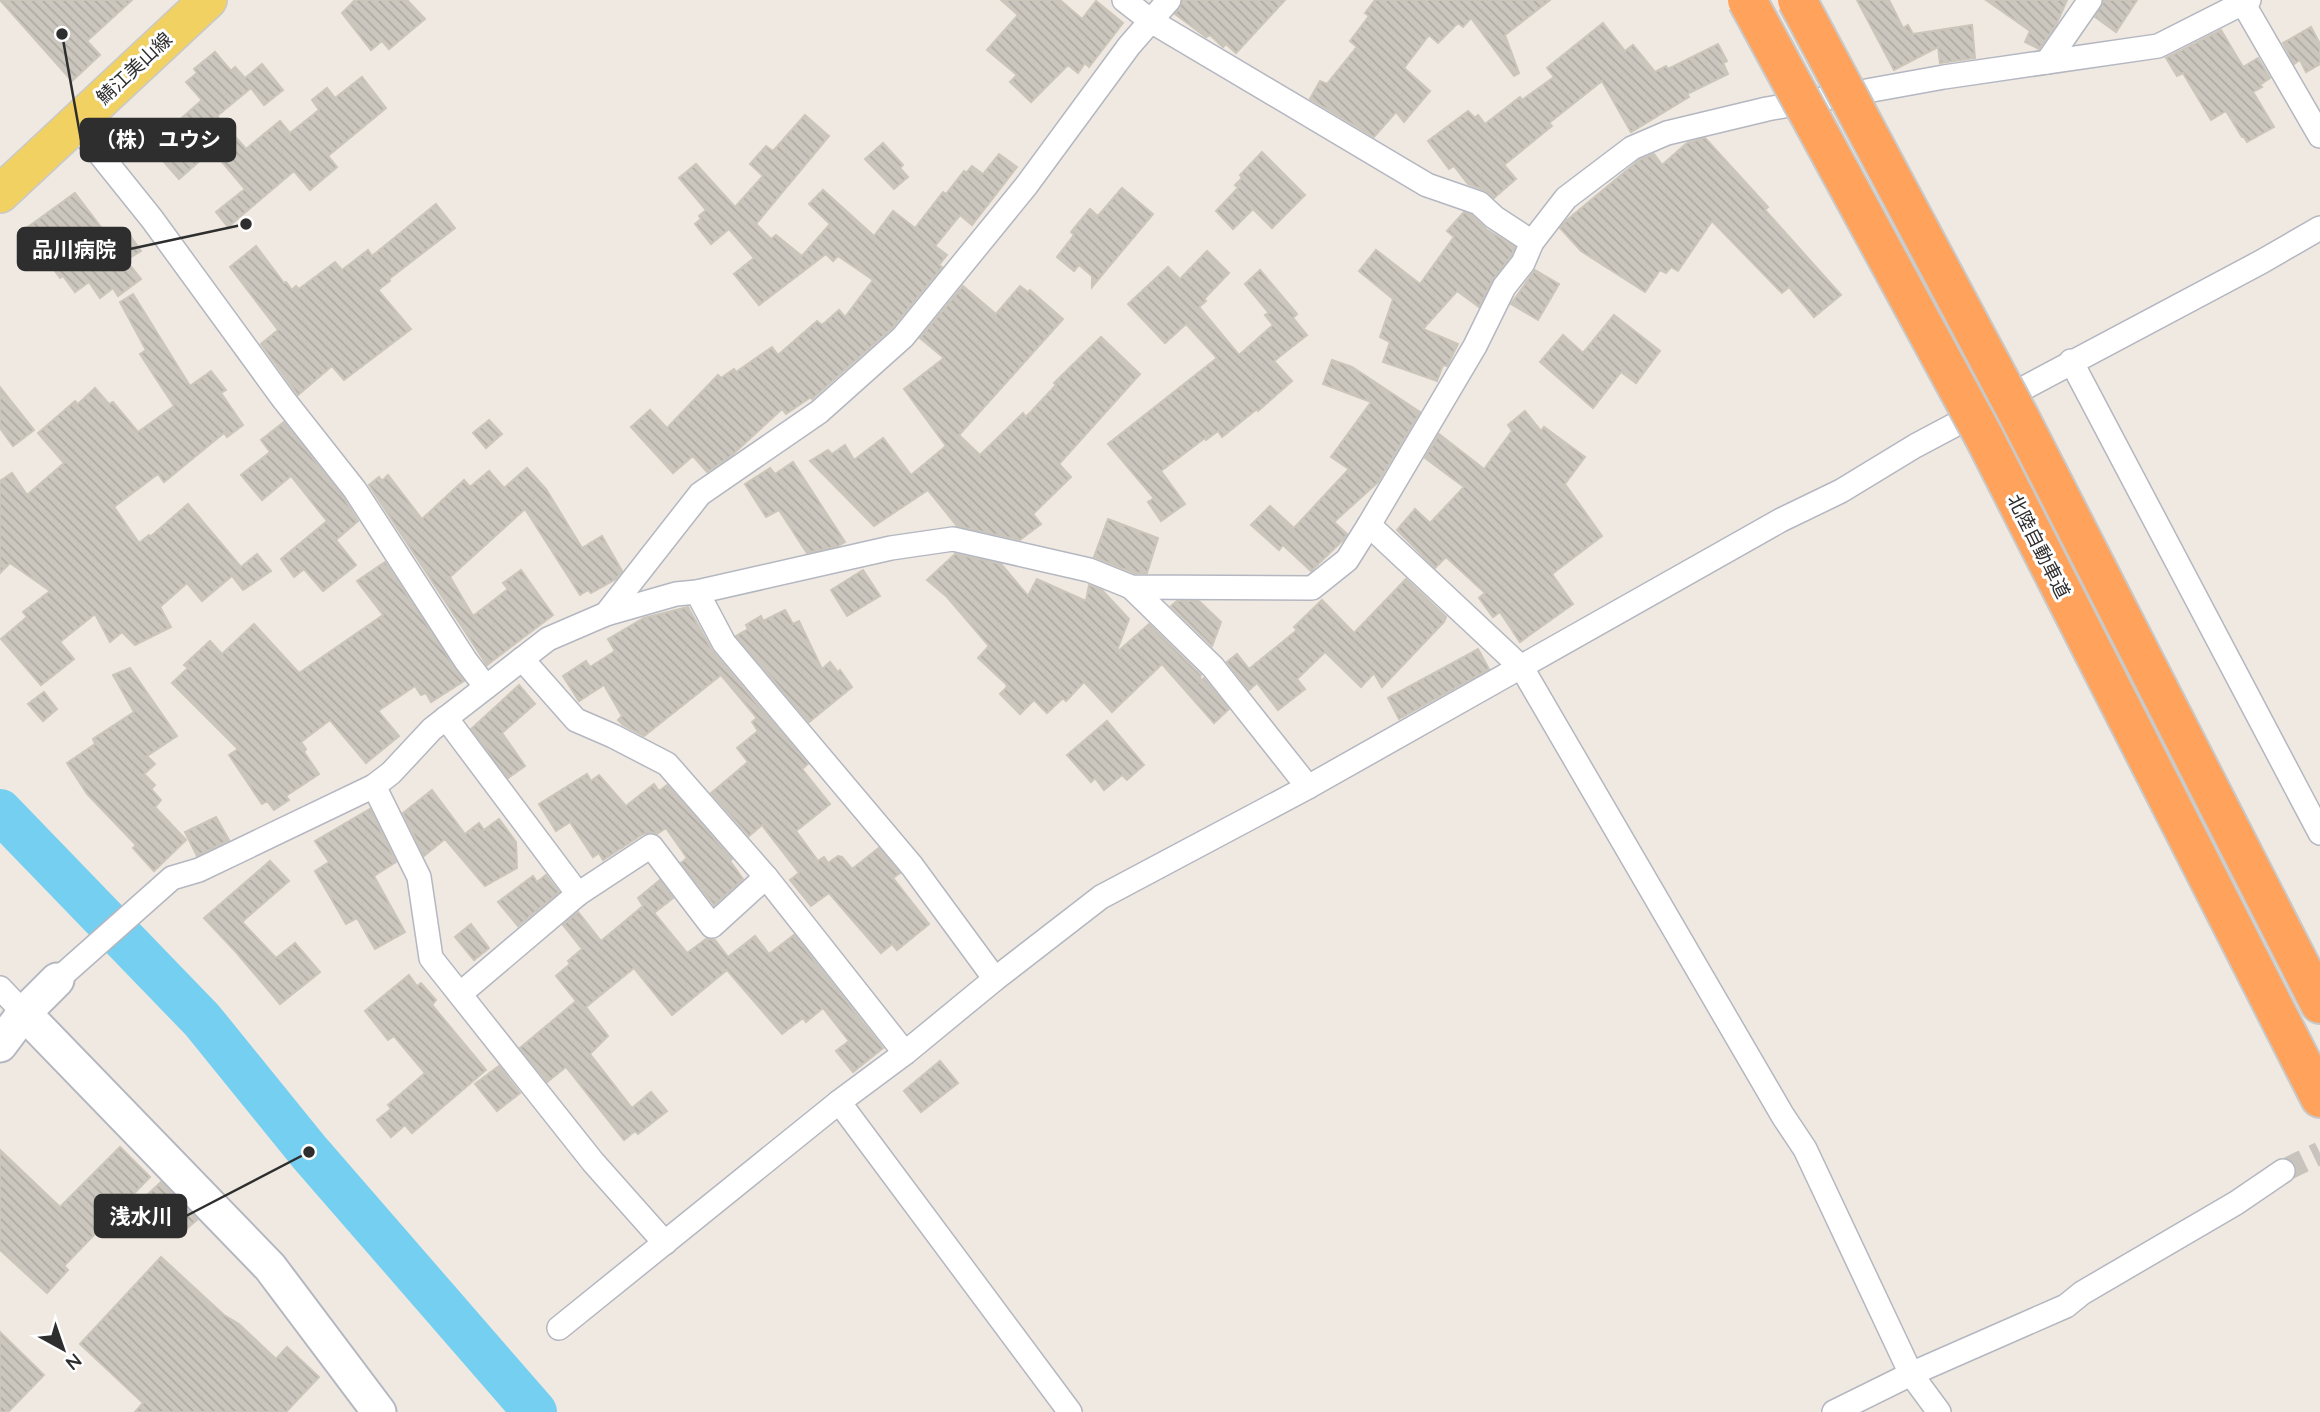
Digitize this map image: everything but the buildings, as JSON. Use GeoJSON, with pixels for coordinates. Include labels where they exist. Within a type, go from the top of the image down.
{"type":"FeatureCollection","features":[{"type":"Feature","properties":{"kind":"highway","name":"北陸自動車道"},"geometry":{"type":"LineString","coordinates":[[1747,0],[1984,437],[2320,1098]]}},
{"type":"Feature","properties":{"kind":"highway"},"geometry":{"type":"LineString","coordinates":[[1797,0],[2021,418],[2320,1004]]}},
{"type":"Feature","properties":{"kind":"main road","name":"鯖江美山線"},"geometry":{"type":"LineString","coordinates":[[0,194],[208,0]]}},
{"type":"Feature","properties":{"kind":"street"},"geometry":{"type":"LineString","coordinates":[[1124,0],[1151,21],[1427,185],[1479,203],[1494,217],[1532,242]]}},
{"type":"Feature","properties":{"kind":"street"},"geometry":{"type":"LineString","coordinates":[[606,614],[700,494],[819,412],[903,337],[1027,187],[1129,46],[1169,0]]}},
{"type":"Feature","properties":{"kind":"street"},"geometry":{"type":"LineString","coordinates":[[2047,62],[2090,0]]}},
{"type":"Feature","properties":{"kind":"street"},"geometry":{"type":"LineString","coordinates":[[0,1045],[24,1013],[57,980],[172,878],[199,870],[374,786],[391,773],[446,718],[548,639],[606,614],[676,594],[697,592],[891,548],[953,539],[1088,570],[1130,587],[1312,588],[1347,560],[1475,346],[1504,287],[1523,264],[1532,242],[1566,198],[1632,148],[1667,133],[1767,109],[1944,77],[2158,46],[2246,1],[2320,136]]}},
{"type":"Feature","properties":{"kind":"street"},"geometry":{"type":"LineString","coordinates":[[75,123],[152,219],[284,400],[355,490],[466,661],[486,687]]}},
{"type":"Feature","properties":{"kind":"street"},"geometry":{"type":"LineString","coordinates":[[559,1328],[839,1102],[1101,897],[1308,787],[1781,520],[1841,491],[1915,446],[2320,228]]}},
{"type":"Feature","properties":{"kind":"street"},"geometry":{"type":"LineString","coordinates":[[2071,361],[2320,833]]}},
{"type":"Feature","properties":{"kind":"street"},"geometry":{"type":"LineString","coordinates":[[1369,525],[1522,668],[1783,1116],[1805,1149],[1911,1374],[1938,1412]]}},
{"type":"Feature","properties":{"kind":"street"},"geometry":{"type":"LineString","coordinates":[[1130,587],[1213,667],[1308,787]]}},
{"type":"Feature","properties":{"kind":"street"},"geometry":{"type":"LineString","coordinates":[[697,592],[724,643],[912,866],[995,979]]}},
{"type":"Feature","properties":{"kind":"street"},"geometry":{"type":"LineString","coordinates":[[522,659],[576,720],[667,764],[766,877],[905,1053]]}},
{"type":"Feature","properties":{"kind":"street"},"geometry":{"type":"LineString","coordinates":[[446,718],[578,894]]}},
{"type":"Feature","properties":{"kind":"street"},"geometry":{"type":"LineString","coordinates":[[374,786],[419,877],[431,958],[593,1162],[665,1242]]}},
{"type":"Feature","properties":{"kind":"street"},"geometry":{"type":"LineString","coordinates":[[460,994],[578,894],[651,846],[712,926],[766,877]]}},
{"type":"Feature","properties":{"kind":"street"},"geometry":{"type":"LineString","coordinates":[[0,988],[270,1267],[379,1412]]}},
{"type":"Feature","properties":{"kind":"street"},"geometry":{"type":"LineString","coordinates":[[839,1102],[1070,1412]]}},
{"type":"Feature","properties":{"kind":"street"},"geometry":{"type":"LineString","coordinates":[[1833,1412],[1911,1374],[2066,1306],[2082,1293],[2236,1203],[2283,1171]]}},
{"type":"Feature","properties":{"kind":"waterway"},"geometry":{"type":"LineString","coordinates":[[0,811],[202,1020],[309,1152],[535,1412]]}},
{"type":"Feature","properties":{"kind":"tunnel"},"geometry":{"type":"LineString","coordinates":[[2283,1171],[2320,1153]]}},
{"type":"Feature","properties":{"kind":"place","name":"（株）ユウシ"},"geometry":{"type":"Point","coordinates":[62,34]}},
{"type":"Feature","properties":{"kind":"place","name":"品川病院"},"geometry":{"type":"Point","coordinates":[246,224]}},
{"type":"Feature","properties":{"kind":"place","name":"浅水川"},"geometry":{"type":"Point","coordinates":[309,1152]}}]}
